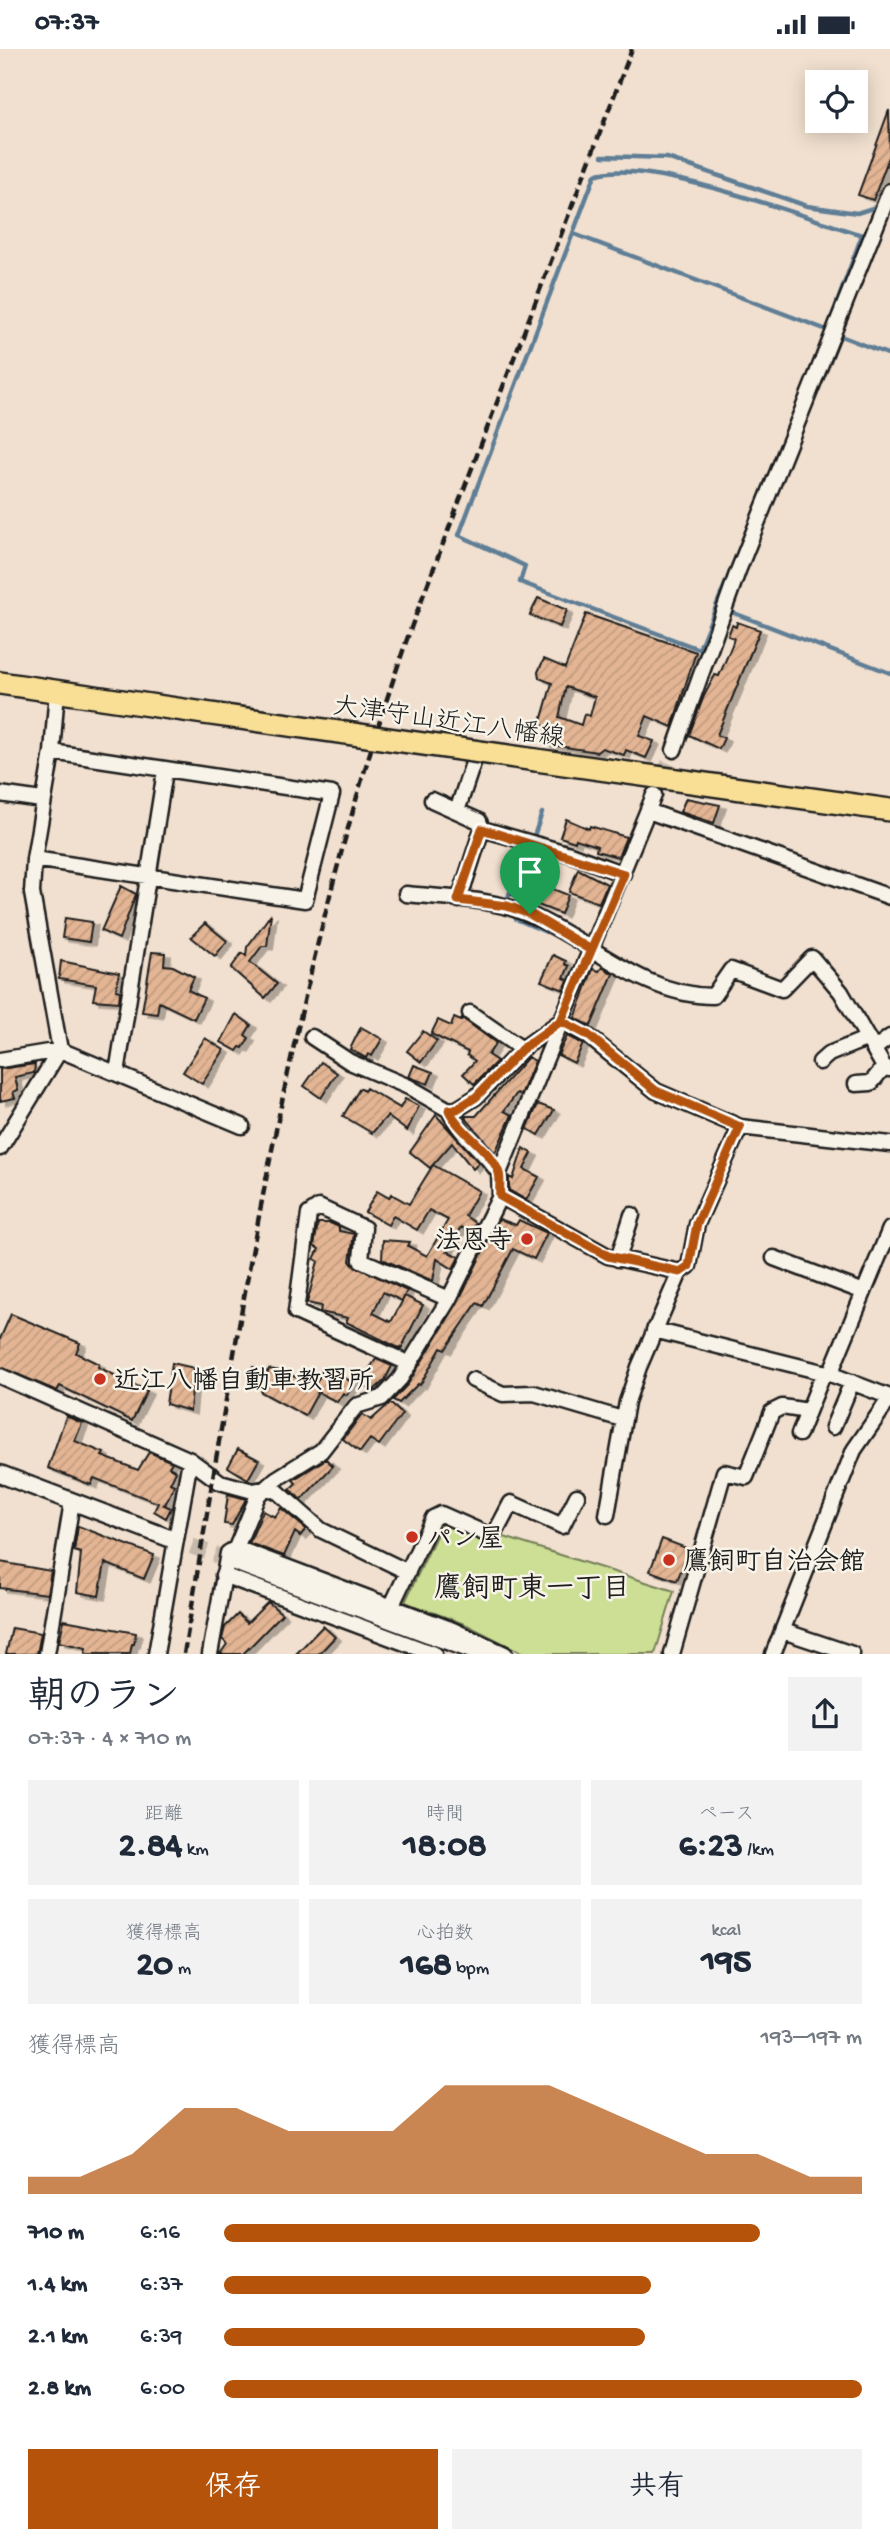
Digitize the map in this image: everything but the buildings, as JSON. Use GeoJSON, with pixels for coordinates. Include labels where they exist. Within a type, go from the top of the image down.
{"type":"FeatureCollection","features":[{"type":"Feature","properties":{"kind":"main road","name":"大津守山近江八幡線"},"geometry":{"type":"LineString","coordinates":[[0,683],[890,810]]}},
{"type":"Feature","properties":{"kind":"street"},"geometry":{"type":"LineString","coordinates":[[674,750],[743,558],[890,191]]}},
{"type":"Feature","properties":{"kind":"street"},"geometry":{"type":"LineString","coordinates":[[0,1148],[60,1050],[32,893],[42,800],[52,752],[57,691]]}},
{"type":"Feature","properties":{"kind":"street"},"geometry":{"type":"LineString","coordinates":[[34,859],[305,899],[332,794],[52,752]]}},
{"type":"Feature","properties":{"kind":"street"},"geometry":{"type":"LineString","coordinates":[[457,811],[473,763]]}},
{"type":"Feature","properties":{"kind":"street"},"geometry":{"type":"LineString","coordinates":[[117,1073],[165,771]]}},
{"type":"Feature","properties":{"kind":"street"},"geometry":{"type":"LineString","coordinates":[[0,794],[42,800]]}},
{"type":"Feature","properties":{"kind":"street"},"geometry":{"type":"LineString","coordinates":[[210,1654],[230,1561],[258,1495],[276,1479],[321,1451],[356,1406],[382,1398],[410,1364],[449,1299],[500,1196],[499,1173],[624,874],[654,795]]}},
{"type":"Feature","properties":{"kind":"street"},"geometry":{"type":"LineString","coordinates":[[432,800],[479,821],[482,829],[458,900]]}},
{"type":"Feature","properties":{"kind":"street"},"geometry":{"type":"LineString","coordinates":[[648,811],[890,897]]}},
{"type":"Feature","properties":{"kind":"street"},"geometry":{"type":"LineString","coordinates":[[482,829],[624,874]]}},
{"type":"Feature","properties":{"kind":"street"},"geometry":{"type":"LineString","coordinates":[[405,894],[507,906],[530,914],[647,981],[688,996],[713,996],[731,970],[782,989],[812,958],[841,992],[887,1068],[871,1083],[856,1084]]}},
{"type":"Feature","properties":{"kind":"street"},"geometry":{"type":"LineString","coordinates":[[470,1013],[522,1049]]}},
{"type":"Feature","properties":{"kind":"street"},"geometry":{"type":"LineString","coordinates":[[449,1110],[457,1109],[476,1097],[522,1049],[561,1021]]}},
{"type":"Feature","properties":{"kind":"street"},"geometry":{"type":"LineString","coordinates":[[561,1021],[588,1035],[656,1091],[740,1127],[890,1144]]}},
{"type":"Feature","properties":{"kind":"street"},"geometry":{"type":"LineString","coordinates":[[312,1037],[357,1066],[409,1087],[449,1110],[456,1125],[486,1153],[499,1173]]}},
{"type":"Feature","properties":{"kind":"street"},"geometry":{"type":"LineString","coordinates":[[820,1062],[829,1053],[890,1037]]}},
{"type":"Feature","properties":{"kind":"street"},"geometry":{"type":"LineString","coordinates":[[0,1060],[60,1050],[242,1126]]}},
{"type":"Feature","properties":{"kind":"street"},"geometry":{"type":"LineString","coordinates":[[607,1515],[622,1419],[654,1330],[680,1272],[689,1266],[697,1224],[740,1127]]}},
{"type":"Feature","properties":{"kind":"street"},"geometry":{"type":"LineString","coordinates":[[500,1196],[531,1212],[558,1231],[618,1259],[680,1272]]}},
{"type":"Feature","properties":{"kind":"street"},"geometry":{"type":"LineString","coordinates":[[410,1364],[296,1312],[309,1215],[319,1207],[364,1228],[361,1260],[449,1299]]}},
{"type":"Feature","properties":{"kind":"street"},"geometry":{"type":"LineString","coordinates":[[618,1259],[632,1215]]}},
{"type":"Feature","properties":{"kind":"street"},"geometry":{"type":"LineString","coordinates":[[799,1434],[890,1229]]}},
{"type":"Feature","properties":{"kind":"street"},"geometry":{"type":"LineString","coordinates":[[774,1258],[864,1292]]}},
{"type":"Feature","properties":{"kind":"street"},"geometry":{"type":"LineString","coordinates":[[654,1330],[827,1373],[890,1397],[854,1450],[773,1654]]}},
{"type":"Feature","properties":{"kind":"street"},"geometry":{"type":"LineString","coordinates":[[0,1375],[190,1459],[220,1482],[253,1491],[268,1488],[278,1492],[321,1530],[408,1572]]}},
{"type":"Feature","properties":{"kind":"street"},"geometry":{"type":"LineString","coordinates":[[473,1380],[503,1394],[534,1393],[622,1419]]}},
{"type":"Feature","properties":{"kind":"street"},"geometry":{"type":"LineString","coordinates":[[833,1427],[852,1382]]}},
{"type":"Feature","properties":{"kind":"street"},"geometry":{"type":"LineString","coordinates":[[672,1654],[724,1472],[746,1477],[772,1412],[782,1407],[808,1411]]}},
{"type":"Feature","properties":{"kind":"street"},"geometry":{"type":"LineString","coordinates":[[156,1654],[190,1459]]}},
{"type":"Feature","properties":{"kind":"street"},"geometry":{"type":"LineString","coordinates":[[0,1474],[169,1538]]}},
{"type":"Feature","properties":{"kind":"street"},"geometry":{"type":"LineString","coordinates":[[391,1607],[433,1518],[441,1514],[493,1537],[511,1503],[562,1526],[577,1496]]}},
{"type":"Feature","properties":{"kind":"street"},"geometry":{"type":"LineString","coordinates":[[47,1654],[72,1502]]}},
{"type":"Feature","properties":{"kind":"street"},"geometry":{"type":"LineString","coordinates":[[230,1561],[391,1607],[505,1654]]}},
{"type":"Feature","properties":{"kind":"street"},"geometry":{"type":"LineString","coordinates":[[230,1561],[411,1651],[434,1654]]}},
{"type":"Feature","properties":{"kind":"street"},"geometry":{"type":"LineString","coordinates":[[230,1561],[482,1654]]}},
{"type":"Feature","properties":{"kind":"street"},"geometry":{"type":"LineString","coordinates":[[783,1631],[852,1654]]}},
{"type":"Feature","properties":{"kind":"green space"},"geometry":{"type":"Polygon","coordinates":[[[442,1523],[497,1545],[501,1536],[674,1591],[655,1654],[525,1654],[467,1625],[405,1602],[442,1523]]]}},
{"type":"Feature","properties":{"kind":"waterway"},"geometry":{"type":"LineString","coordinates":[[602,156],[667,158],[807,206],[857,213],[882,205]]}},
{"type":"Feature","properties":{"kind":"waterway"},"geometry":{"type":"LineString","coordinates":[[574,234],[827,330],[862,235],[687,181],[618,171],[595,175],[459,535],[525,566],[520,582],[699,649],[781,445]]}},
{"type":"Feature","properties":{"kind":"waterway"},"geometry":{"type":"LineString","coordinates":[[838,335],[890,355]]}},
{"type":"Feature","properties":{"kind":"waterway"},"geometry":{"type":"LineString","coordinates":[[734,613],[890,673]]}},
{"type":"Feature","properties":{"kind":"waterway"},"geometry":{"type":"LineString","coordinates":[[533,839],[542,813]]}},
{"type":"Feature","properties":{"kind":"waterway"},"geometry":{"type":"LineString","coordinates":[[507,901],[517,871],[525,874],[533,852]]}},
{"type":"Feature","properties":{"kind":"waterway"},"geometry":{"type":"LineString","coordinates":[[516,919],[546,932]]}},
{"type":"Feature","properties":{"kind":"tunnel"},"geometry":{"type":"LineString","coordinates":[[654,795],[674,750]]}},
{"type":"Feature","properties":{"kind":"tunnel"},"geometry":{"type":"LineString","coordinates":[[169,1538],[232,1561]]}},
{"type":"Feature","properties":{"kind":"railway"},"geometry":{"type":"LineString","coordinates":[[184,1654],[227,1394],[275,1134],[335,877],[371,751],[412,625],[632,49]]}},
{"type":"Feature","properties":{"kind":"place","name":"法恩寺"},"geometry":{"type":"Point","coordinates":[527,1239]}},
{"type":"Feature","properties":{"kind":"place","name":"近江八幡自動車教習所"},"geometry":{"type":"Point","coordinates":[100,1379]}},
{"type":"Feature","properties":{"kind":"place","name":"パン屋"},"geometry":{"type":"Point","coordinates":[412,1537]}},
{"type":"Feature","properties":{"kind":"place","name":"鷹飼町自治会館"},"geometry":{"type":"Point","coordinates":[669,1560]}},
{"type":"Feature","properties":{"kind":"district","name":"鷹飼町東一丁目"},"geometry":{"type":"Point","coordinates":[532,1586]}},
{"type":"Feature","properties":{"kind":"route"},"geometry":{"type":"LineString","coordinates":[[530,914],[507,906],[458,900],[482,829],[520,842],[570,854],[624,874],[561,1021],[588,1035],[656,1091],[740,1127],[697,1224],[689,1266],[680,1272],[608,1256],[558,1231],[531,1212],[500,1196],[499,1173],[486,1153],[456,1125],[449,1110],[457,1109],[476,1097],[522,1049],[548,1027],[561,1021],[591,950],[530,914]]}}]}
